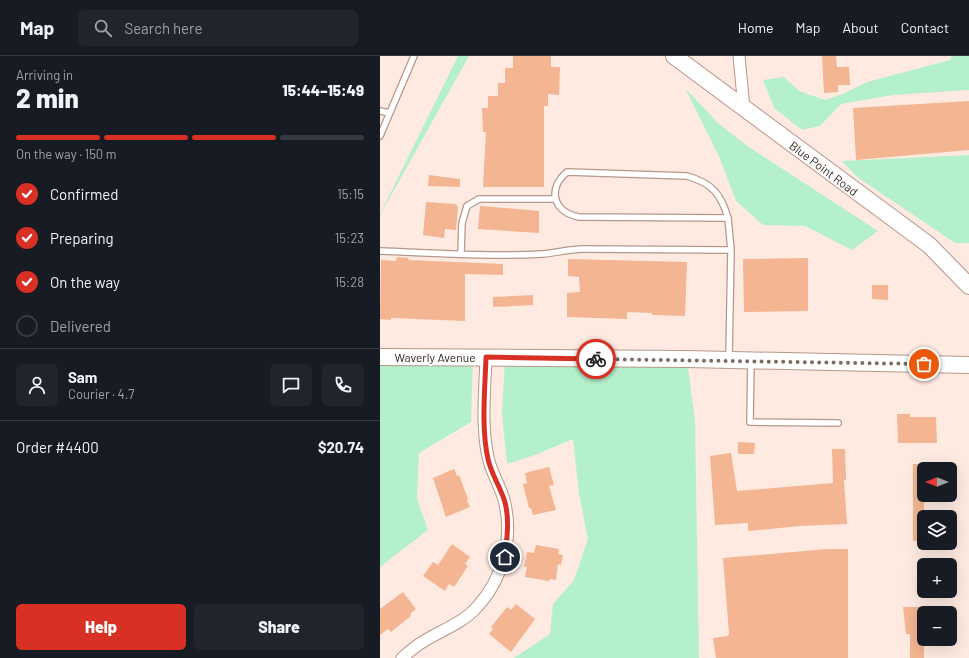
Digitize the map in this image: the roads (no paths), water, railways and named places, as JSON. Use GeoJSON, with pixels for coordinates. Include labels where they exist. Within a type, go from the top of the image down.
{"type":"FeatureCollection","features":[{"type":"Feature","properties":{"kind":"street","name":"Blue Point Road"},"geometry":{"type":"LineString","coordinates":[[674,56],[929,245],[969,285]]}},
{"type":"Feature","properties":{"kind":"street"},"geometry":{"type":"LineString","coordinates":[[740,56],[744,109]]}},
{"type":"Feature","properties":{"kind":"street","name":"Waverly Avenue"},"geometry":{"type":"LineString","coordinates":[[380,356],[729,360],[969,365]]}},
{"type":"Feature","properties":{"kind":"street"},"geometry":{"type":"LineString","coordinates":[[402,658],[420,643],[459,622],[476,608],[489,593],[505,557],[507,526],[504,500],[488,458],[485,442],[486,357]]}},
{"type":"Feature","properties":{"kind":"lane"},"geometry":{"type":"LineString","coordinates":[[380,136],[414,56]]}},
{"type":"Feature","properties":{"kind":"lane"},"geometry":{"type":"LineString","coordinates":[[380,111],[389,113]]}},
{"type":"Feature","properties":{"kind":"lane"},"geometry":{"type":"LineString","coordinates":[[728,218],[579,217],[562,211],[558,206],[556,199],[556,188],[560,178],[567,172],[688,176],[702,180],[715,190],[724,203],[728,218],[731,250],[729,360]]}},
{"type":"Feature","properties":{"kind":"lane"},"geometry":{"type":"LineString","coordinates":[[461,253],[462,223],[467,206],[479,198],[556,199]]}},
{"type":"Feature","properties":{"kind":"lane"},"geometry":{"type":"LineString","coordinates":[[380,251],[544,254],[567,249],[731,250]]}},
{"type":"Feature","properties":{"kind":"lane"},"geometry":{"type":"LineString","coordinates":[[751,361],[750,422],[838,423]]}}]}
